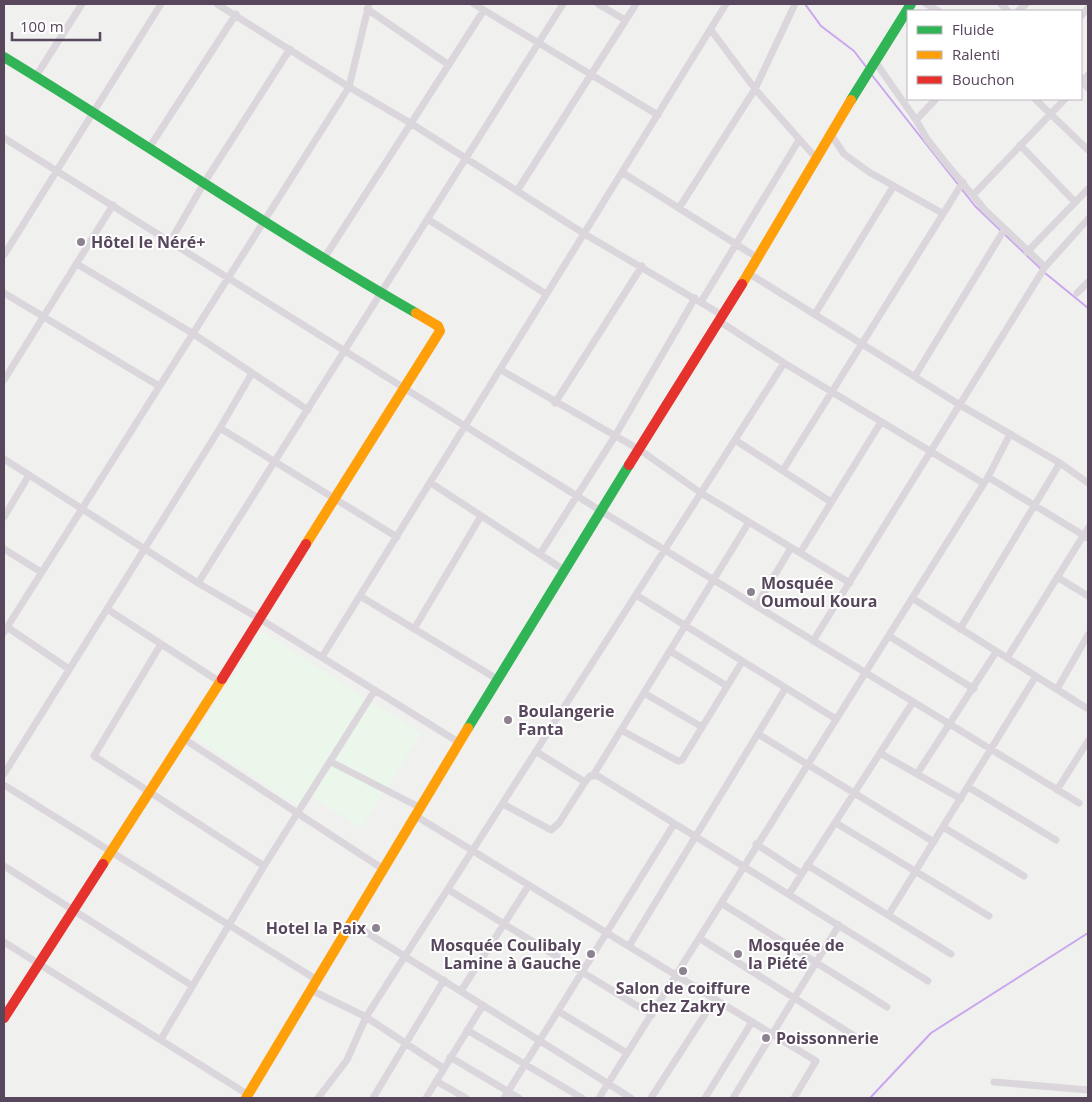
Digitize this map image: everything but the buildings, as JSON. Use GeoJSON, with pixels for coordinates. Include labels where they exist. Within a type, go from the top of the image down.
{"type":"FeatureCollection","features":[{"type":"Feature","properties":{"kind":"street"},"geometry":{"type":"LineString","coordinates":[[36,76],[82,4]]}},
{"type":"Feature","properties":{"kind":"street"},"geometry":{"type":"LineString","coordinates":[[4,254],[161,4]]}},
{"type":"Feature","properties":{"kind":"street"},"geometry":{"type":"LineString","coordinates":[[217,4],[236,14],[348,87],[412,124],[582,233],[698,300],[784,363],[931,452],[1036,504],[1086,537]]}},
{"type":"Feature","properties":{"kind":"street"},"geometry":{"type":"LineString","coordinates":[[474,4],[658,115]]}},
{"type":"Feature","properties":{"kind":"street"},"geometry":{"type":"LineString","coordinates":[[198,583],[564,4]]}},
{"type":"Feature","properties":{"kind":"street"},"geometry":{"type":"LineString","coordinates":[[598,4],[625,20]]}},
{"type":"Feature","properties":{"kind":"street"},"geometry":{"type":"LineString","coordinates":[[517,191],[636,4]]}},
{"type":"Feature","properties":{"kind":"street"},"geometry":{"type":"LineString","coordinates":[[322,657],[501,370],[582,233],[623,173],[726,4]]}},
{"type":"Feature","properties":{"kind":"street"},"geometry":{"type":"LineString","coordinates":[[679,208],[755,89],[795,4]]}},
{"type":"Feature","properties":{"kind":"street"},"geometry":{"type":"LineString","coordinates":[[4,942],[161,1039],[247,1096],[497,679],[758,258],[830,133],[910,4]]}},
{"type":"Feature","properties":{"kind":"street"},"geometry":{"type":"LineString","coordinates":[[926,4],[937,10]]}},
{"type":"Feature","properties":{"kind":"street"},"geometry":{"type":"LineString","coordinates":[[69,669],[5,629],[192,333],[229,279],[348,87],[368,6],[449,65]]}},
{"type":"Feature","properties":{"kind":"street"},"geometry":{"type":"LineString","coordinates":[[323,260],[484,10]]}},
{"type":"Feature","properties":{"kind":"street"},"geometry":{"type":"LineString","coordinates":[[149,148],[236,14]]}},
{"type":"Feature","properties":{"kind":"street"},"geometry":{"type":"LineString","coordinates":[[711,30],[755,89],[816,158]]}},
{"type":"Feature","properties":{"kind":"street"},"geometry":{"type":"LineString","coordinates":[[170,242],[204,183],[290,49]]}},
{"type":"Feature","properties":{"kind":"street"},"geometry":{"type":"LineString","coordinates":[[4,57],[94,112],[323,260],[438,326],[440,331],[184,739],[4,1018]]}},
{"type":"Feature","properties":{"kind":"street"},"geometry":{"type":"LineString","coordinates":[[874,60],[916,120],[926,139],[1004,230],[1045,267]]}},
{"type":"Feature","properties":{"kind":"street"},"geometry":{"type":"LineString","coordinates":[[916,120],[935,100]]}},
{"type":"Feature","properties":{"kind":"street"},"geometry":{"type":"LineString","coordinates":[[1036,100],[1088,150]]}},
{"type":"Feature","properties":{"kind":"street"},"geometry":{"type":"LineString","coordinates":[[973,195],[1064,100]]}},
{"type":"Feature","properties":{"kind":"street"},"geometry":{"type":"LineString","coordinates":[[830,133],[844,154],[892,186],[942,213]]}},
{"type":"Feature","properties":{"kind":"street"},"geometry":{"type":"LineString","coordinates":[[4,138],[601,511],[990,751],[1079,803]]}},
{"type":"Feature","properties":{"kind":"street"},"geometry":{"type":"LineString","coordinates":[[540,554],[800,140]]}},
{"type":"Feature","properties":{"kind":"street"},"geometry":{"type":"LineString","coordinates":[[1020,146],[1075,202]]}},
{"type":"Feature","properties":{"kind":"street"},"geometry":{"type":"LineString","coordinates":[[623,173],[758,258]]}},
{"type":"Feature","properties":{"kind":"street"},"geometry":{"type":"LineString","coordinates":[[783,470],[963,182]]}},
{"type":"Feature","properties":{"kind":"street"},"geometry":{"type":"LineString","coordinates":[[815,314],[892,186]]}},
{"type":"Feature","properties":{"kind":"street"},"geometry":{"type":"LineString","coordinates":[[1027,252],[1088,189]]}},
{"type":"Feature","properties":{"kind":"street"},"geometry":{"type":"LineString","coordinates":[[4,380],[113,206]]}},
{"type":"Feature","properties":{"kind":"street"},"geometry":{"type":"LineString","coordinates":[[813,641],[1045,267],[1088,219]]}},
{"type":"Feature","properties":{"kind":"street"},"geometry":{"type":"LineString","coordinates":[[429,220],[546,294]]}},
{"type":"Feature","properties":{"kind":"street"},"geometry":{"type":"LineString","coordinates":[[915,376],[1004,230]]}},
{"type":"Feature","properties":{"kind":"street"},"geometry":{"type":"LineString","coordinates":[[77,264],[192,333],[308,410]]}},
{"type":"Feature","properties":{"kind":"street"},"geometry":{"type":"LineString","coordinates":[[556,403],[642,266]]}},
{"type":"Feature","properties":{"kind":"street"},"geometry":{"type":"LineString","coordinates":[[748,273],[960,405],[1060,463],[1088,484]]}},
{"type":"Feature","properties":{"kind":"street"},"geometry":{"type":"LineString","coordinates":[[1078,294],[1088,282]]}},
{"type":"Feature","properties":{"kind":"street"},"geometry":{"type":"LineString","coordinates":[[4,293],[159,386]]}},
{"type":"Feature","properties":{"kind":"street"},"geometry":{"type":"LineString","coordinates":[[318,1098],[347,1060],[366,1017],[449,890],[784,363]]}},
{"type":"Feature","properties":{"kind":"street"},"geometry":{"type":"LineString","coordinates":[[501,370],[640,450],[701,493],[850,583]]}},
{"type":"Feature","properties":{"kind":"street"},"geometry":{"type":"LineString","coordinates":[[4,774],[220,428],[252,373]]}},
{"type":"Feature","properties":{"kind":"street"},"geometry":{"type":"LineString","coordinates":[[800,553],[881,422]]}},
{"type":"Feature","properties":{"kind":"street"},"geometry":{"type":"LineString","coordinates":[[220,428],[397,537]]}},
{"type":"Feature","properties":{"kind":"street"},"geometry":{"type":"LineString","coordinates":[[599,1098],[677,975],[756,844],[986,480],[1010,434]]}},
{"type":"Feature","properties":{"kind":"street"},"geometry":{"type":"LineString","coordinates":[[735,440],[831,502]]}},
{"type":"Feature","properties":{"kind":"street"},"geometry":{"type":"LineString","coordinates":[[4,459],[198,583],[260,618],[460,743]]}},
{"type":"Feature","properties":{"kind":"street"},"geometry":{"type":"LineString","coordinates":[[960,629],[1060,463]]}},
{"type":"Feature","properties":{"kind":"street"},"geometry":{"type":"LineString","coordinates":[[4,517],[29,475]]}},
{"type":"Feature","properties":{"kind":"street"},"geometry":{"type":"LineString","coordinates":[[431,483],[564,570]]}},
{"type":"Feature","properties":{"kind":"street"},"geometry":{"type":"LineString","coordinates":[[414,629],[481,516]]}},
{"type":"Feature","properties":{"kind":"street"},"geometry":{"type":"LineString","coordinates":[[503,804],[551,830],[559,823],[588,777],[594,774],[749,522]]}},
{"type":"Feature","properties":{"kind":"street"},"geometry":{"type":"LineString","coordinates":[[1007,658],[1057,577],[1086,537],[1088,528]]}},
{"type":"Feature","properties":{"kind":"street"},"geometry":{"type":"LineString","coordinates":[[756,606],[791,548]]}},
{"type":"Feature","properties":{"kind":"street"},"geometry":{"type":"LineString","coordinates":[[4,549],[41,572]]}},
{"type":"Feature","properties":{"kind":"street"},"geometry":{"type":"LineString","coordinates":[[1057,577],[1088,596]]}},
{"type":"Feature","properties":{"kind":"street"},"geometry":{"type":"LineString","coordinates":[[636,595],[836,719]]}},
{"type":"Feature","properties":{"kind":"street"},"geometry":{"type":"LineString","coordinates":[[360,596],[497,679]]}},
{"type":"Feature","properties":{"kind":"street"},"geometry":{"type":"LineString","coordinates":[[912,598],[1088,709]]}},
{"type":"Feature","properties":{"kind":"street"},"geometry":{"type":"LineString","coordinates":[[107,609],[220,682]]}},
{"type":"Feature","properties":{"kind":"street"},"geometry":{"type":"LineString","coordinates":[[889,636],[974,689]]}},
{"type":"Feature","properties":{"kind":"street"},"geometry":{"type":"LineString","coordinates":[[1057,689],[1088,636]]}},
{"type":"Feature","properties":{"kind":"street"},"geometry":{"type":"LineString","coordinates":[[161,644],[94,756],[151,790],[264,866]]}},
{"type":"Feature","properties":{"kind":"street"},"geometry":{"type":"LineString","coordinates":[[670,651],[727,686]]}},
{"type":"Feature","properties":{"kind":"street"},"geometry":{"type":"LineString","coordinates":[[917,774],[974,689],[996,652]]}},
{"type":"Feature","properties":{"kind":"street"},"geometry":{"type":"LineString","coordinates":[[621,730],[678,761],[682,760],[742,662]]}},
{"type":"Feature","properties":{"kind":"street"},"geometry":{"type":"LineString","coordinates":[[890,914],[1036,676]]}},
{"type":"Feature","properties":{"kind":"street"},"geometry":{"type":"LineString","coordinates":[[629,946],[785,689]]}},
{"type":"Feature","properties":{"kind":"street"},"geometry":{"type":"LineString","coordinates":[[161,1039],[191,985],[375,690]]}},
{"type":"Feature","properties":{"kind":"street"},"geometry":{"type":"LineString","coordinates":[[644,693],[702,727]]}},
{"type":"Feature","properties":{"kind":"street"},"geometry":{"type":"LineString","coordinates":[[789,894],[913,702]]}},
{"type":"Feature","properties":{"kind":"street"},"geometry":{"type":"LineString","coordinates":[[758,734],[934,842]]}},
{"type":"Feature","properties":{"kind":"street"},"geometry":{"type":"LineString","coordinates":[[184,739],[383,869]]}},
{"type":"Feature","properties":{"kind":"street"},"geometry":{"type":"LineString","coordinates":[[1057,790],[1088,741]]}},
{"type":"Feature","properties":{"kind":"street"},"geometry":{"type":"LineString","coordinates":[[537,752],[585,782]]}},
{"type":"Feature","properties":{"kind":"street"},"geometry":{"type":"LineString","coordinates":[[880,753],[961,799]]}},
{"type":"Feature","properties":{"kind":"street"},"geometry":{"type":"LineString","coordinates":[[331,762],[418,812],[529,885],[816,1061],[794,1098]]}},
{"type":"Feature","properties":{"kind":"street"},"geometry":{"type":"LineString","coordinates":[[594,774],[928,981]]}},
{"type":"Feature","properties":{"kind":"street"},"geometry":{"type":"LineString","coordinates":[[4,785],[317,980]]}},
{"type":"Feature","properties":{"kind":"street"},"geometry":{"type":"LineString","coordinates":[[968,787],[1056,840]]}},
{"type":"Feature","properties":{"kind":"street"},"geometry":{"type":"LineString","coordinates":[[836,823],[989,916]]}},
{"type":"Feature","properties":{"kind":"street"},"geometry":{"type":"LineString","coordinates":[[504,1098],[674,824]]}},
{"type":"Feature","properties":{"kind":"street"},"geometry":{"type":"LineString","coordinates":[[943,827],[1024,876]]}},
{"type":"Feature","properties":{"kind":"street"},"geometry":{"type":"LineString","coordinates":[[756,844],[802,874]]}},
{"type":"Feature","properties":{"kind":"street"},"geometry":{"type":"LineString","coordinates":[[807,865],[890,914],[950,954]]}},
{"type":"Feature","properties":{"kind":"street"},"geometry":{"type":"LineString","coordinates":[[4,866],[191,985]]}},
{"type":"Feature","properties":{"kind":"street"},"geometry":{"type":"LineString","coordinates":[[461,991],[529,885]]}},
{"type":"Feature","properties":{"kind":"street"},"geometry":{"type":"LineString","coordinates":[[449,890],[652,1015]]}},
{"type":"Feature","properties":{"kind":"street"},"geometry":{"type":"LineString","coordinates":[[721,902],[887,1007]]}},
{"type":"Feature","properties":{"kind":"street"},"geometry":{"type":"LineString","coordinates":[[350,922],[631,1098]]}},
{"type":"Feature","properties":{"kind":"street"},"geometry":{"type":"LineString","coordinates":[[733,1098],[840,925]]}},
{"type":"Feature","properties":{"kind":"street"},"geometry":{"type":"LineString","coordinates":[[699,938],[856,1037]]}},
{"type":"Feature","properties":{"kind":"street"},"geometry":{"type":"LineString","coordinates":[[373,1098],[444,980]]}},
{"type":"Feature","properties":{"kind":"street"},"geometry":{"type":"LineString","coordinates":[[311,990],[366,1017],[443,1068]]}},
{"type":"Feature","properties":{"kind":"street"},"geometry":{"type":"LineString","coordinates":[[651,1098],[715,999]]}},
{"type":"Feature","properties":{"kind":"street"},"geometry":{"type":"LineString","coordinates":[[426,1098],[482,1005]]}},
{"type":"Feature","properties":{"kind":"street"},"geometry":{"type":"LineString","coordinates":[[558,1011],[627,1053]]}},
{"type":"Feature","properties":{"kind":"street"},"geometry":{"type":"LineString","coordinates":[[705,1098],[752,1022]]}},
{"type":"Feature","properties":{"kind":"street"},"geometry":{"type":"LineString","coordinates":[[467,1030],[526,1063],[582,1098]]}},
{"type":"Feature","properties":{"kind":"street"},"geometry":{"type":"LineString","coordinates":[[450,1057],[519,1098]]}},
{"type":"Feature","properties":{"kind":"street"},"geometry":{"type":"LineString","coordinates":[[436,1081],[466,1098]]}},
{"type":"Feature","properties":{"kind":"street"},"geometry":{"type":"LineString","coordinates":[[994,1082],[1088,1090]]}},
{"type":"Feature","properties":{"kind":"shaded area"},"geometry":{"type":"Polygon","coordinates":[[[261,631],[421,734],[361,828],[306,793],[297,805],[194,737],[261,631]]]}},
{"type":"Feature","properties":{"kind":"waterway"},"geometry":{"type":"LineString","coordinates":[[805,4],[821,26],[854,51],[867,68]]}},
{"type":"Feature","properties":{"kind":"waterway"},"geometry":{"type":"LineString","coordinates":[[871,74],[975,206],[1042,270]]}},
{"type":"Feature","properties":{"kind":"waterway"},"geometry":{"type":"LineString","coordinates":[[1045,273],[1088,308]]}},
{"type":"Feature","properties":{"kind":"waterway"},"geometry":{"type":"LineString","coordinates":[[870,1098],[931,1033],[1088,933]]}},
{"type":"Feature","properties":{"kind":"traffic: fast"},"geometry":{"type":"LineString","coordinates":[[907,10],[911,4]]}},
{"type":"Feature","properties":{"kind":"traffic: fast"},"geometry":{"type":"LineString","coordinates":[[851,100],[907,10]]}},
{"type":"Feature","properties":{"kind":"traffic: fast"},"geometry":{"type":"LineString","coordinates":[[4,57],[312,251],[416,313]]}},
{"type":"Feature","properties":{"kind":"traffic: fast"},"geometry":{"type":"LineString","coordinates":[[468,728],[629,465]]}},
{"type":"Feature","properties":{"kind":"traffic: slow"},"geometry":{"type":"LineString","coordinates":[[742,284],[851,100]]}},
{"type":"Feature","properties":{"kind":"traffic: slow"},"geometry":{"type":"LineString","coordinates":[[306,544],[440,331],[438,326],[416,313]]}},
{"type":"Feature","properties":{"kind":"traffic: slow"},"geometry":{"type":"LineString","coordinates":[[103,864],[222,679]]}},
{"type":"Feature","properties":{"kind":"traffic: slow"},"geometry":{"type":"LineString","coordinates":[[246,1098],[468,728]]}},
{"type":"Feature","properties":{"kind":"traffic: jam"},"geometry":{"type":"LineString","coordinates":[[629,465],[742,284]]}},
{"type":"Feature","properties":{"kind":"traffic: jam"},"geometry":{"type":"LineString","coordinates":[[222,679],[306,544]]}},
{"type":"Feature","properties":{"kind":"traffic: jam"},"geometry":{"type":"LineString","coordinates":[[4,1018],[103,864]]}},
{"type":"Feature","properties":{"kind":"place","name":"Hôtel le Néré+"},"geometry":{"type":"Point","coordinates":[81,242]}},
{"type":"Feature","properties":{"kind":"place","name":"Mosquée Oumoul Koura"},"geometry":{"type":"Point","coordinates":[751,592]}},
{"type":"Feature","properties":{"kind":"place","name":"Boulangerie Fanta"},"geometry":{"type":"Point","coordinates":[508,720]}},
{"type":"Feature","properties":{"kind":"place","name":"Hotel la Paix"},"geometry":{"type":"Point","coordinates":[376,928]}},
{"type":"Feature","properties":{"kind":"place","name":"Mosquée Coulibaly Lamine à Gauche"},"geometry":{"type":"Point","coordinates":[591,954]}},
{"type":"Feature","properties":{"kind":"place","name":"Mosquée de la Piété"},"geometry":{"type":"Point","coordinates":[738,954]}},
{"type":"Feature","properties":{"kind":"place","name":"Salon de coiffure chez Zakry"},"geometry":{"type":"Point","coordinates":[683,971]}},
{"type":"Feature","properties":{"kind":"place","name":"Poissonnerie"},"geometry":{"type":"Point","coordinates":[766,1038]}}]}
